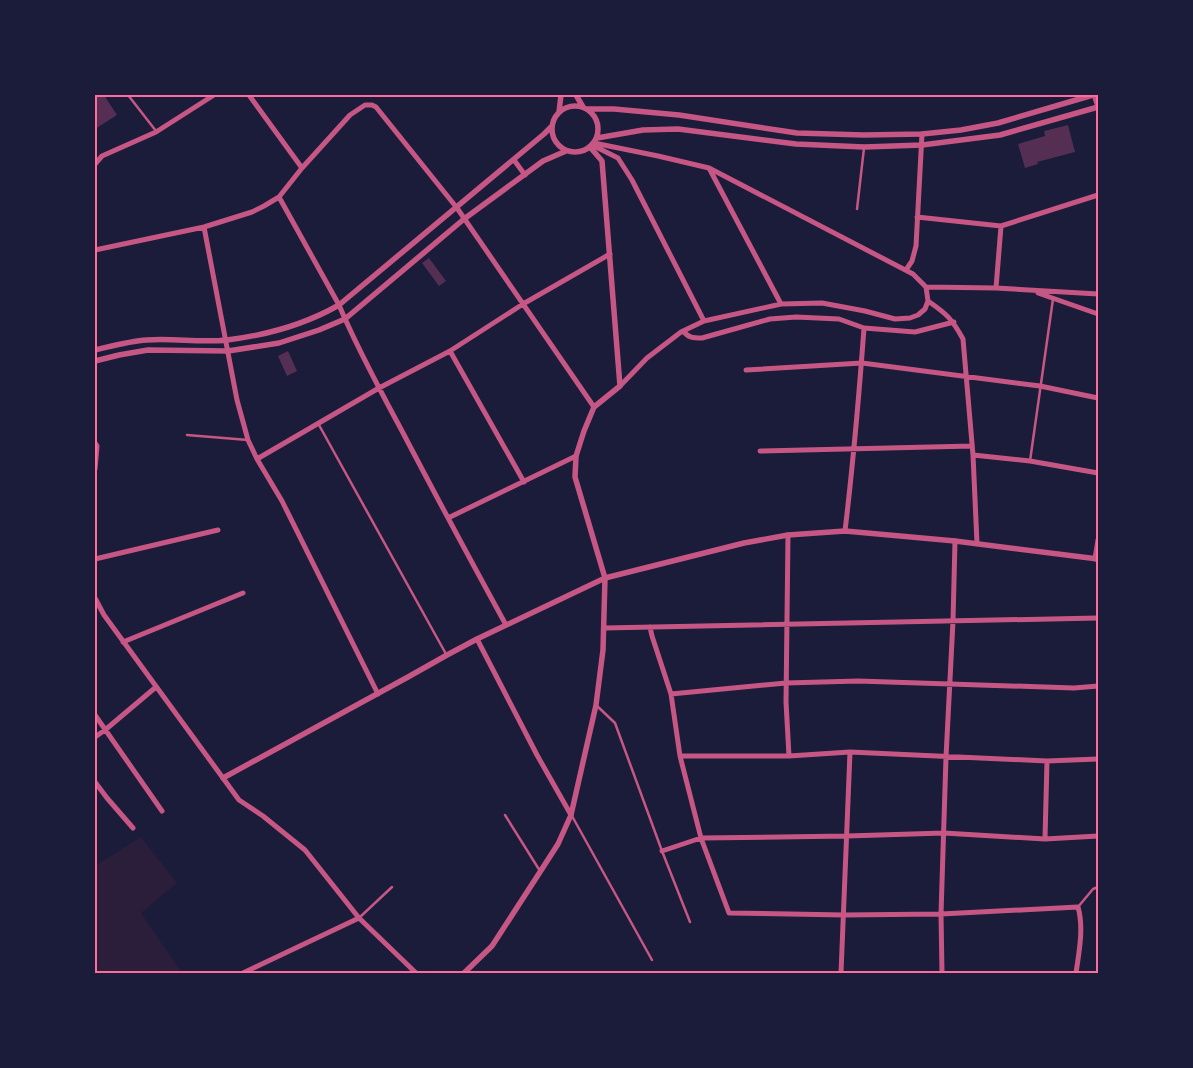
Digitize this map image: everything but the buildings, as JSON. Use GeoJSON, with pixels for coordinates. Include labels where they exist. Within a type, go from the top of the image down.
{"type":"FeatureCollection","features":[{"type":"Feature","properties":{"kind":"street"},"geometry":{"type":"LineString","coordinates":[[95,164],[102,156],[156,132],[214,95]]}},
{"type":"Feature","properties":{"kind":"street"},"geometry":{"type":"LineString","coordinates":[[249,95],[302,168]]}},
{"type":"Feature","properties":{"kind":"street"},"geometry":{"type":"LineString","coordinates":[[559,112],[561,95]]}},
{"type":"Feature","properties":{"kind":"street"},"geometry":{"type":"LineString","coordinates":[[576,95],[586,108],[593,113],[598,125],[593,143],[602,161],[620,386]]}},
{"type":"Feature","properties":{"kind":"street"},"geometry":{"type":"LineString","coordinates":[[95,350],[147,340],[226,340],[277,331],[320,316],[339,305],[457,208],[544,134],[551,127],[555,116],[570,106],[679,116],[797,133],[864,135],[922,134],[961,130],[998,123],[1094,95],[1098,107],[1000,135],[922,145],[796,144],[678,129],[643,130],[593,143],[585,150],[572,152],[560,147],[555,141],[551,127]]}},
{"type":"Feature","properties":{"kind":"street"},"geometry":{"type":"LineString","coordinates":[[95,250],[204,227],[252,212],[278,197],[350,115],[362,107],[372,105],[376,107],[457,208],[594,407]]}},
{"type":"Feature","properties":{"kind":"street"},"geometry":{"type":"LineString","coordinates":[[906,270],[912,261],[916,246],[922,134]]}},
{"type":"Feature","properties":{"kind":"street"},"geometry":{"type":"LineString","coordinates":[[464,973],[492,946],[558,844],[571,815],[596,705],[603,650],[605,578],[576,477],[576,456],[594,407],[620,386],[647,358],[683,331],[704,321],[781,304],[822,303],[895,319],[910,318],[918,315],[925,309],[928,301],[926,287],[913,274],[709,168],[593,143]]}},
{"type":"Feature","properties":{"kind":"street"},"geometry":{"type":"LineString","coordinates":[[593,143],[618,158],[632,180],[704,321]]}},
{"type":"Feature","properties":{"kind":"street"},"geometry":{"type":"LineString","coordinates":[[95,361],[148,350],[228,351],[279,343],[345,319],[464,219],[544,161],[566,151]]}},
{"type":"Feature","properties":{"kind":"street"},"geometry":{"type":"LineString","coordinates":[[514,160],[525,174]]}},
{"type":"Feature","properties":{"kind":"street"},"geometry":{"type":"LineString","coordinates":[[709,168],[781,304]]}},
{"type":"Feature","properties":{"kind":"street"},"geometry":{"type":"LineString","coordinates":[[917,217],[1001,226],[1098,195]]}},
{"type":"Feature","properties":{"kind":"street"},"geometry":{"type":"LineString","coordinates":[[278,197],[339,305],[379,388],[506,625]]}},
{"type":"Feature","properties":{"kind":"street"},"geometry":{"type":"LineString","coordinates":[[996,288],[1001,226]]}},
{"type":"Feature","properties":{"kind":"street"},"geometry":{"type":"LineString","coordinates":[[204,227],[237,400],[248,440],[282,501],[378,694]]}},
{"type":"Feature","properties":{"kind":"street"},"geometry":{"type":"LineString","coordinates":[[257,459],[379,388],[450,351],[523,304],[610,254]]}},
{"type":"Feature","properties":{"kind":"street"},"geometry":{"type":"LineString","coordinates":[[926,287],[996,288],[1098,294]]}},
{"type":"Feature","properties":{"kind":"street"},"geometry":{"type":"LineString","coordinates":[[1033,291],[1098,314]]}},
{"type":"Feature","properties":{"kind":"street"},"geometry":{"type":"LineString","coordinates":[[928,301],[945,312],[954,322],[963,339],[973,455],[977,543]]}},
{"type":"Feature","properties":{"kind":"street"},"geometry":{"type":"LineString","coordinates":[[683,331],[687,336],[702,338],[770,319],[796,317],[839,319],[864,328],[915,332],[954,322]]}},
{"type":"Feature","properties":{"kind":"street"},"geometry":{"type":"LineString","coordinates":[[845,531],[864,328]]}},
{"type":"Feature","properties":{"kind":"street"},"geometry":{"type":"LineString","coordinates":[[450,351],[524,482]]}},
{"type":"Feature","properties":{"kind":"street"},"geometry":{"type":"LineString","coordinates":[[746,370],[862,363],[1040,386],[1098,398]]}},
{"type":"Feature","properties":{"kind":"street"},"geometry":{"type":"LineString","coordinates":[[95,443],[97,446],[95,469]]}},
{"type":"Feature","properties":{"kind":"street"},"geometry":{"type":"LineString","coordinates":[[760,451],[972,446]]}},
{"type":"Feature","properties":{"kind":"street"},"geometry":{"type":"LineString","coordinates":[[973,455],[1030,461],[1098,473]]}},
{"type":"Feature","properties":{"kind":"street"},"geometry":{"type":"LineString","coordinates":[[448,518],[576,456]]}},
{"type":"Feature","properties":{"kind":"street"},"geometry":{"type":"LineString","coordinates":[[95,559],[218,530]]}},
{"type":"Feature","properties":{"kind":"street"},"geometry":{"type":"LineString","coordinates":[[223,778],[477,639],[605,578],[744,544],[788,536],[845,531],[977,543],[1097,559],[1098,540]]}},
{"type":"Feature","properties":{"kind":"street"},"geometry":{"type":"LineString","coordinates":[[788,536],[786,702],[789,756]]}},
{"type":"Feature","properties":{"kind":"street"},"geometry":{"type":"LineString","coordinates":[[942,973],[941,914],[955,541]]}},
{"type":"Feature","properties":{"kind":"street"},"geometry":{"type":"LineString","coordinates":[[124,642],[243,593]]}},
{"type":"Feature","properties":{"kind":"street"},"geometry":{"type":"LineString","coordinates":[[95,598],[104,615],[239,800],[263,816],[304,850],[359,918],[416,973]]}},
{"type":"Feature","properties":{"kind":"street"},"geometry":{"type":"LineString","coordinates":[[604,628],[1098,618]]}},
{"type":"Feature","properties":{"kind":"street"},"geometry":{"type":"LineString","coordinates":[[650,627],[670,694],[680,756],[701,838],[729,913],[941,914],[1078,907],[1081,922],[1076,973]]}},
{"type":"Feature","properties":{"kind":"street"},"geometry":{"type":"LineString","coordinates":[[477,639],[537,755],[571,815]]}},
{"type":"Feature","properties":{"kind":"street"},"geometry":{"type":"LineString","coordinates":[[670,694],[786,683],[858,681],[1074,688],[1098,686]]}},
{"type":"Feature","properties":{"kind":"street"},"geometry":{"type":"LineString","coordinates":[[95,737],[156,687]]}},
{"type":"Feature","properties":{"kind":"street"},"geometry":{"type":"LineString","coordinates":[[95,715],[162,811]]}},
{"type":"Feature","properties":{"kind":"street"},"geometry":{"type":"LineString","coordinates":[[680,756],[789,756],[850,752],[1047,761],[1098,759]]}},
{"type":"Feature","properties":{"kind":"street"},"geometry":{"type":"LineString","coordinates":[[841,973],[850,752]]}},
{"type":"Feature","properties":{"kind":"street"},"geometry":{"type":"LineString","coordinates":[[1045,839],[1047,761]]}},
{"type":"Feature","properties":{"kind":"street"},"geometry":{"type":"LineString","coordinates":[[95,782],[106,798],[133,828]]}},
{"type":"Feature","properties":{"kind":"street"},"geometry":{"type":"LineString","coordinates":[[662,851],[701,838],[944,833],[1045,839],[1098,836]]}},
{"type":"Feature","properties":{"kind":"street"},"geometry":{"type":"LineString","coordinates":[[243,973],[359,918]]}},
{"type":"Feature","properties":{"kind":"lane"},"geometry":{"type":"LineString","coordinates":[[128,95],[156,132]]}},
{"type":"Feature","properties":{"kind":"lane"},"geometry":{"type":"LineString","coordinates":[[858,209],[864,146]]}},
{"type":"Feature","properties":{"kind":"lane"},"geometry":{"type":"LineString","coordinates":[[1030,461],[1053,299]]}},
{"type":"Feature","properties":{"kind":"lane"},"geometry":{"type":"LineString","coordinates":[[318,423],[447,655]]}},
{"type":"Feature","properties":{"kind":"lane"},"geometry":{"type":"LineString","coordinates":[[187,435],[248,440]]}},
{"type":"Feature","properties":{"kind":"lane"},"geometry":{"type":"LineString","coordinates":[[596,705],[615,723],[690,922]]}},
{"type":"Feature","properties":{"kind":"lane"},"geometry":{"type":"LineString","coordinates":[[505,815],[540,872]]}},
{"type":"Feature","properties":{"kind":"lane"},"geometry":{"type":"LineString","coordinates":[[571,815],[652,960]]}},
{"type":"Feature","properties":{"kind":"lane"},"geometry":{"type":"LineString","coordinates":[[359,918],[392,887]]}},
{"type":"Feature","properties":{"kind":"lane"},"geometry":{"type":"LineString","coordinates":[[1078,907],[1092,889],[1098,887]]}},
{"type":"Feature","properties":{"kind":"shaded area"},"geometry":{"type":"Polygon","coordinates":[[[141,837],[177,883],[141,913],[182,973],[95,973],[95,866],[141,837]]]}}]}
